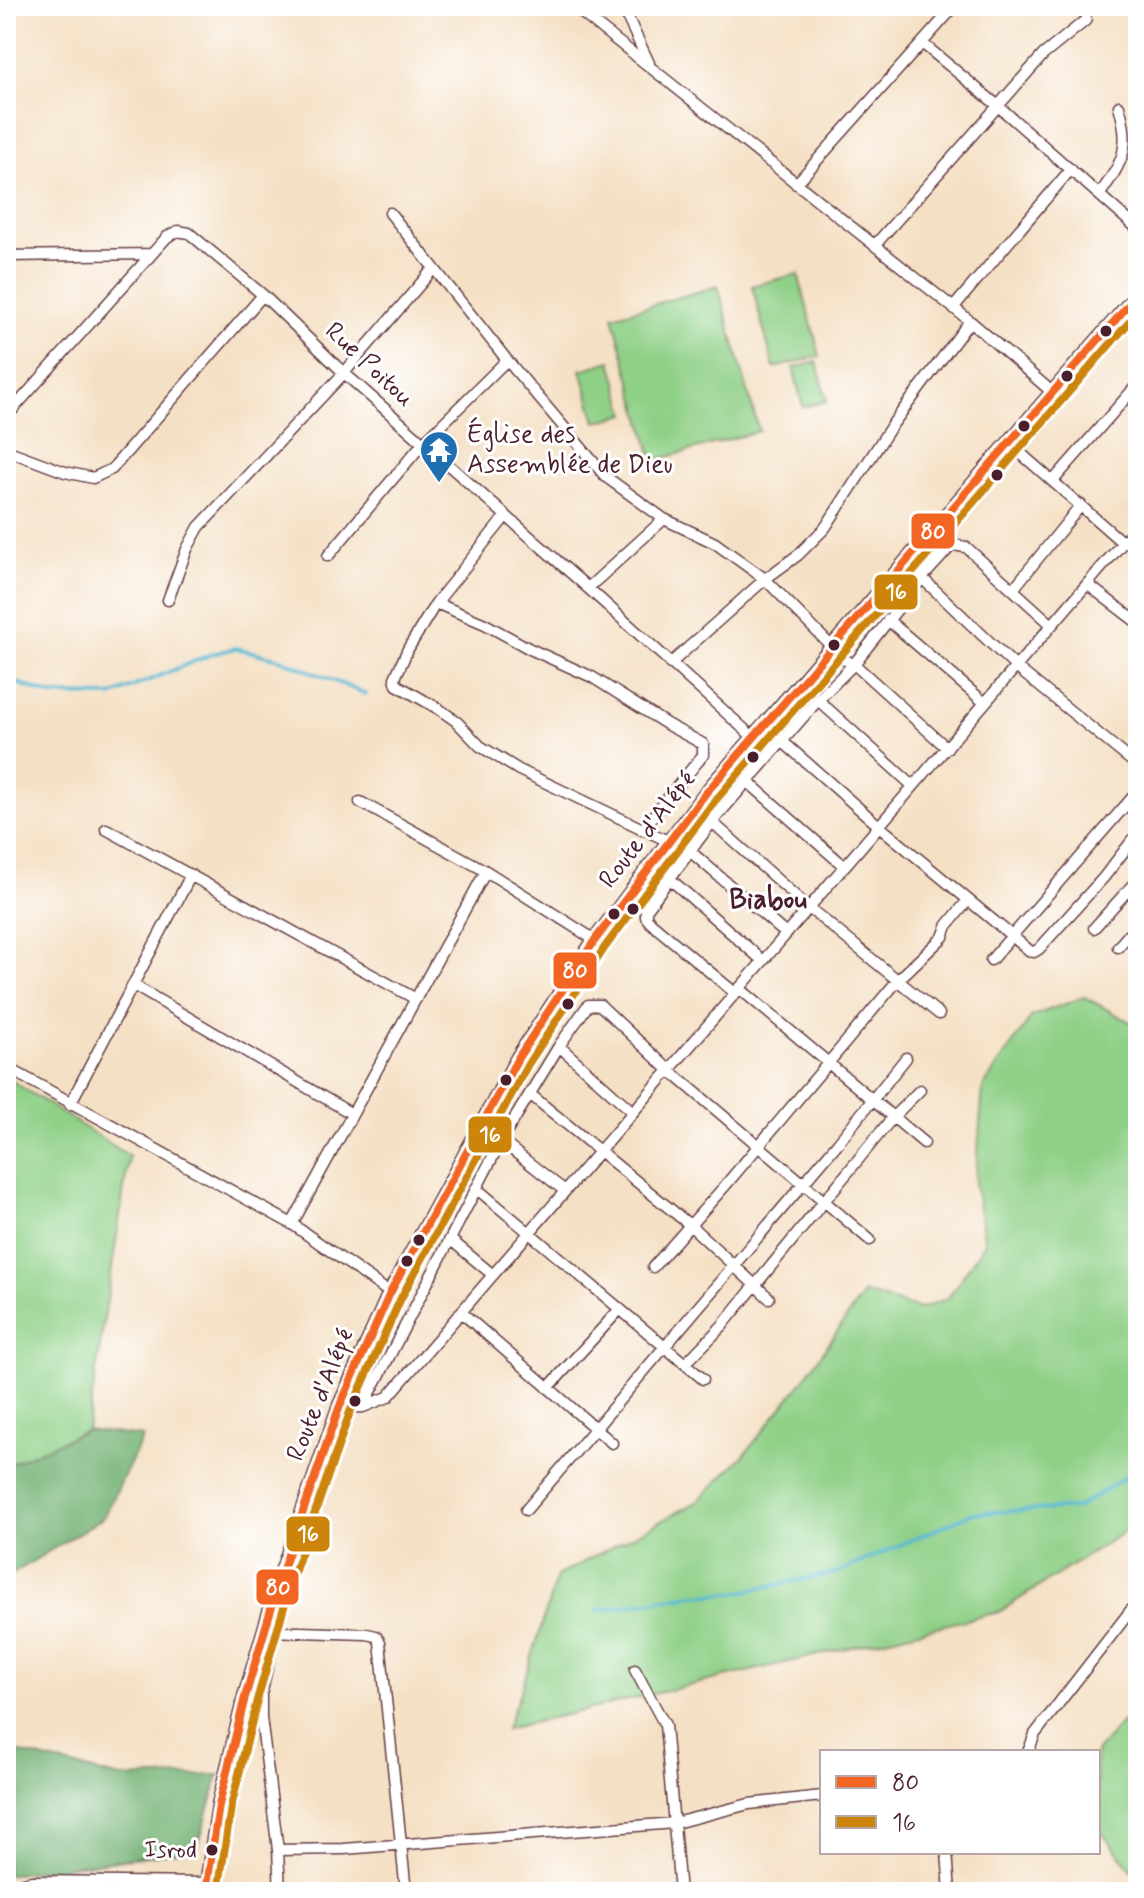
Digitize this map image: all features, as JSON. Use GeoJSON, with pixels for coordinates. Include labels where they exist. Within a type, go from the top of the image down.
{"type":"FeatureCollection","features":[{"type":"Feature","properties":{"kind":"main road","name":"Route d'Alépé"},"geometry":{"type":"LineString","coordinates":[[207,1888],[219,1805],[245,1697],[270,1632],[295,1531],[339,1408],[390,1293],[518,1058],[595,940],[667,842],[1138,294]]}},
{"type":"Feature","properties":{"kind":"street"},"geometry":{"type":"LineString","coordinates":[[573,6],[970,321],[1052,392]]}},
{"type":"Feature","properties":{"kind":"street"},"geometry":{"type":"LineString","coordinates":[[622,6],[652,68]]}},
{"type":"Feature","properties":{"kind":"street"},"geometry":{"type":"LineString","coordinates":[[796,184],[955,6]]}},
{"type":"Feature","properties":{"kind":"street"},"geometry":{"type":"LineString","coordinates":[[875,245],[1043,55],[1086,20]]}},
{"type":"Feature","properties":{"kind":"street"},"geometry":{"type":"LineString","coordinates":[[922,43],[1138,229]]}},
{"type":"Feature","properties":{"kind":"street"},"geometry":{"type":"LineString","coordinates":[[1100,194],[1115,173],[1127,133],[1119,106]]}},
{"type":"Feature","properties":{"kind":"street"},"geometry":{"type":"LineString","coordinates":[[953,308],[1071,169]]}},
{"type":"Feature","properties":{"kind":"street"},"geometry":{"type":"LineString","coordinates":[[390,213],[507,360],[606,477],[664,519],[715,543],[765,579],[831,650],[854,664],[947,748]]}},
{"type":"Feature","properties":{"kind":"street","name":"Rue Poitou"},"geometry":{"type":"LineString","coordinates":[[6,417],[167,237],[178,231],[189,233],[263,295],[344,373],[754,738]]}},
{"type":"Feature","properties":{"kind":"street"},"geometry":{"type":"LineString","coordinates":[[6,256],[152,254]]}},
{"type":"Feature","properties":{"kind":"street"},"geometry":{"type":"LineString","coordinates":[[168,600],[187,549],[199,527],[344,373],[434,268]]}},
{"type":"Feature","properties":{"kind":"street"},"geometry":{"type":"LineString","coordinates":[[6,450],[65,472],[93,478],[112,469],[263,295]]}},
{"type":"Feature","properties":{"kind":"street"},"geometry":{"type":"LineString","coordinates":[[670,664],[765,579],[798,555],[825,528],[892,425],[970,321]]}},
{"type":"Feature","properties":{"kind":"street"},"geometry":{"type":"LineString","coordinates":[[328,556],[423,443],[507,360]]}},
{"type":"Feature","properties":{"kind":"street"},"geometry":{"type":"LineString","coordinates":[[1053,481],[1138,384]]}},
{"type":"Feature","properties":{"kind":"street"},"geometry":{"type":"LineString","coordinates":[[1010,444],[1123,543]]}},
{"type":"Feature","properties":{"kind":"street"},"geometry":{"type":"LineString","coordinates":[[1014,588],[1081,505]]}},
{"type":"Feature","properties":{"kind":"street"},"geometry":{"type":"LineString","coordinates":[[505,517],[436,603],[408,649],[395,678],[397,685],[439,709],[456,721],[480,746],[519,770],[691,852],[786,934]]}},
{"type":"Feature","properties":{"kind":"street"},"geometry":{"type":"LineString","coordinates":[[588,588],[664,519]]}},
{"type":"Feature","properties":{"kind":"street"},"geometry":{"type":"LineString","coordinates":[[339,1408],[363,1407],[388,1397],[1138,525]]}},
{"type":"Feature","properties":{"kind":"street"},"geometry":{"type":"LineString","coordinates":[[924,1143],[646,917],[646,910],[712,822],[818,700],[854,664],[949,547],[962,545],[1014,588],[1052,625]]}},
{"type":"Feature","properties":{"kind":"street"},"geometry":{"type":"LineString","coordinates":[[922,578],[1016,667],[1138,766]]}},
{"type":"Feature","properties":{"kind":"street"},"geometry":{"type":"LineString","coordinates":[[1087,584],[1138,623]]}},
{"type":"Feature","properties":{"kind":"street"},"geometry":{"type":"LineString","coordinates":[[436,603],[592,677],[703,744],[703,755],[642,830]]}},
{"type":"Feature","properties":{"kind":"street"},"geometry":{"type":"LineString","coordinates":[[888,620],[985,703]]}},
{"type":"Feature","properties":{"kind":"street"},"geometry":{"type":"LineString","coordinates":[[818,700],[913,786]]}},
{"type":"Feature","properties":{"kind":"street"},"geometry":{"type":"LineString","coordinates":[[782,741],[1030,951],[1039,949],[1104,877],[1138,833]]}},
{"type":"Feature","properties":{"kind":"street"},"geometry":{"type":"LineString","coordinates":[[747,781],[844,866]]}},
{"type":"Feature","properties":{"kind":"street"},"geometry":{"type":"LineString","coordinates":[[991,960],[1138,791]]}},
{"type":"Feature","properties":{"kind":"street"},"geometry":{"type":"LineString","coordinates":[[360,802],[486,871],[595,940]]}},
{"type":"Feature","properties":{"kind":"street"},"geometry":{"type":"LineString","coordinates":[[712,822],[809,908],[939,1014]]}},
{"type":"Feature","properties":{"kind":"street"},"geometry":{"type":"LineString","coordinates":[[106,829],[416,999]]}},
{"type":"Feature","properties":{"kind":"street"},"geometry":{"type":"LineString","coordinates":[[292,1224],[486,871]]}},
{"type":"Feature","properties":{"kind":"street"},"geometry":{"type":"LineString","coordinates":[[70,1104],[191,875]]}},
{"type":"Feature","properties":{"kind":"street"},"geometry":{"type":"LineString","coordinates":[[670,879],[763,961]]}},
{"type":"Feature","properties":{"kind":"street"},"geometry":{"type":"LineString","coordinates":[[1094,928],[1138,879]]}},
{"type":"Feature","properties":{"kind":"street"},"geometry":{"type":"LineString","coordinates":[[653,1267],[898,980],[943,937],[947,926],[968,900]]}},
{"type":"Feature","properties":{"kind":"street"},"geometry":{"type":"LineString","coordinates":[[1118,947],[1138,924]]}},
{"type":"Feature","properties":{"kind":"street"},"geometry":{"type":"LineString","coordinates":[[133,985],[352,1114]]}},
{"type":"Feature","properties":{"kind":"street"},"geometry":{"type":"LineString","coordinates":[[363,1407],[423,1286],[451,1240],[501,1141],[588,1005],[600,1005],[669,1070],[870,1240]]}},
{"type":"Feature","properties":{"kind":"street"},"geometry":{"type":"LineString","coordinates":[[559,1046],[633,1112]]}},
{"type":"Feature","properties":{"kind":"street"},"geometry":{"type":"LineString","coordinates":[[526,1510],[837,1144],[906,1058]]}},
{"type":"Feature","properties":{"kind":"street"},"geometry":{"type":"LineString","coordinates":[[6,1067],[292,1224],[390,1293]]}},
{"type":"Feature","properties":{"kind":"street"},"geometry":{"type":"LineString","coordinates":[[685,1364],[722,1326],[893,1117],[920,1090]]}},
{"type":"Feature","properties":{"kind":"street"},"geometry":{"type":"LineString","coordinates":[[531,1095],[691,1226],[769,1298]]}},
{"type":"Feature","properties":{"kind":"street"},"geometry":{"type":"LineString","coordinates":[[501,1141],[565,1191]]}},
{"type":"Feature","properties":{"kind":"street"},"geometry":{"type":"LineString","coordinates":[[476,1188],[703,1379]]}},
{"type":"Feature","properties":{"kind":"street"},"geometry":{"type":"LineString","coordinates":[[451,1240],[493,1275]]}},
{"type":"Feature","properties":{"kind":"street"},"geometry":{"type":"LineString","coordinates":[[548,1388],[620,1309]]}},
{"type":"Feature","properties":{"kind":"street"},"geometry":{"type":"LineString","coordinates":[[461,1312],[612,1443]]}},
{"type":"Feature","properties":{"kind":"street"},"geometry":{"type":"LineString","coordinates":[[1029,1750],[1035,1734],[1138,1601]]}},
{"type":"Feature","properties":{"kind":"street"},"geometry":{"type":"LineString","coordinates":[[280,1892],[278,1850],[261,1718],[261,1694],[270,1632],[367,1634],[377,1638],[406,1892]]}},
{"type":"Feature","properties":{"kind":"street"},"geometry":{"type":"LineString","coordinates":[[635,1670],[665,1725],[680,1892]]}},
{"type":"Feature","properties":{"kind":"street"},"geometry":{"type":"LineString","coordinates":[[278,1850],[344,1849],[675,1823],[749,1804],[820,1796]]}},
{"type":"Feature","properties":{"kind":"street"},"geometry":{"type":"LineString","coordinates":[[947,1854],[950,1892]]}},
{"type":"Feature","properties":{"kind":"street"},"geometry":{"type":"LineString","coordinates":[[16,1892],[23,1883],[32,1881],[207,1888]]}},
{"type":"Feature","properties":{"kind":"green space"},"geometry":{"type":"Polygon","coordinates":[[[798,274],[820,356],[774,368],[752,286],[798,274]]]}},
{"type":"Feature","properties":{"kind":"green space"},"geometry":{"type":"Polygon","coordinates":[[[718,286],[759,431],[653,461],[613,316],[718,286]]]}},
{"type":"Feature","properties":{"kind":"green space"},"geometry":{"type":"Polygon","coordinates":[[[611,361],[626,414],[596,422],[581,370],[611,361]]]}},
{"type":"Feature","properties":{"kind":"green space"},"geometry":{"type":"Polygon","coordinates":[[[817,362],[827,401],[803,407],[793,368],[817,362]]]}},
{"type":"Feature","properties":{"kind":"green space"},"geometry":{"type":"Polygon","coordinates":[[[1084,997],[1138,1026],[1138,1523],[999,1612],[506,1729],[557,1576],[697,1502],[744,1455],[802,1382],[864,1293],[920,1309],[948,1298],[985,1243],[975,1185],[983,1087],[1032,1016],[1084,997]]]}},
{"type":"Feature","properties":{"kind":"green space"},"geometry":{"type":"Polygon","coordinates":[[[6,1077],[129,1156],[87,1430],[6,1466],[6,1077]]]}},
{"type":"Feature","properties":{"kind":"green space"},"geometry":{"type":"Polygon","coordinates":[[[87,1430],[143,1437],[104,1517],[6,1578],[6,1466],[87,1430]]]}},
{"type":"Feature","properties":{"kind":"green space"},"geometry":{"type":"Polygon","coordinates":[[[1138,1704],[1138,1878],[1100,1830],[1098,1750],[1138,1704]]]}},
{"type":"Feature","properties":{"kind":"green space"},"geometry":{"type":"Polygon","coordinates":[[[6,1749],[121,1778],[219,1775],[197,1849],[6,1875],[6,1749]]]}},
{"type":"Feature","properties":{"kind":"waterway"},"geometry":{"type":"LineString","coordinates":[[6,679],[51,695],[111,696],[212,654],[236,648],[280,659],[366,694]]}},
{"type":"Feature","properties":{"kind":"waterway"},"geometry":{"type":"LineString","coordinates":[[597,1610],[693,1595],[735,1593],[836,1573],[973,1513],[1077,1508],[1138,1469]]}},
{"type":"Feature","properties":{"kind":"transit line","name":"80"},"geometry":{"type":"LineString","coordinates":[[206,1892],[219,1805],[245,1697],[282,1572],[339,1408],[390,1293],[518,1058],[595,940],[705,794],[1138,294]]}},
{"type":"Feature","properties":{"kind":"transit line","name":"16"},"geometry":{"type":"LineString","coordinates":[[218,1892],[231,1807],[257,1700],[293,1576],[350,1412],[401,1298],[528,1064],[605,947],[714,802],[1138,312]]}},
{"type":"Feature","properties":{"kind":"place","name":"Église des Assemblée de Dieu"},"geometry":{"type":"Point","coordinates":[439,484]}},
{"type":"Feature","properties":{"kind":"place","name":"Isrod"},"geometry":{"type":"Point","coordinates":[212,1850]}},
{"type":"Feature","properties":{"kind":"district","name":"Biabou"},"geometry":{"type":"Point","coordinates":[768,900]}}]}
